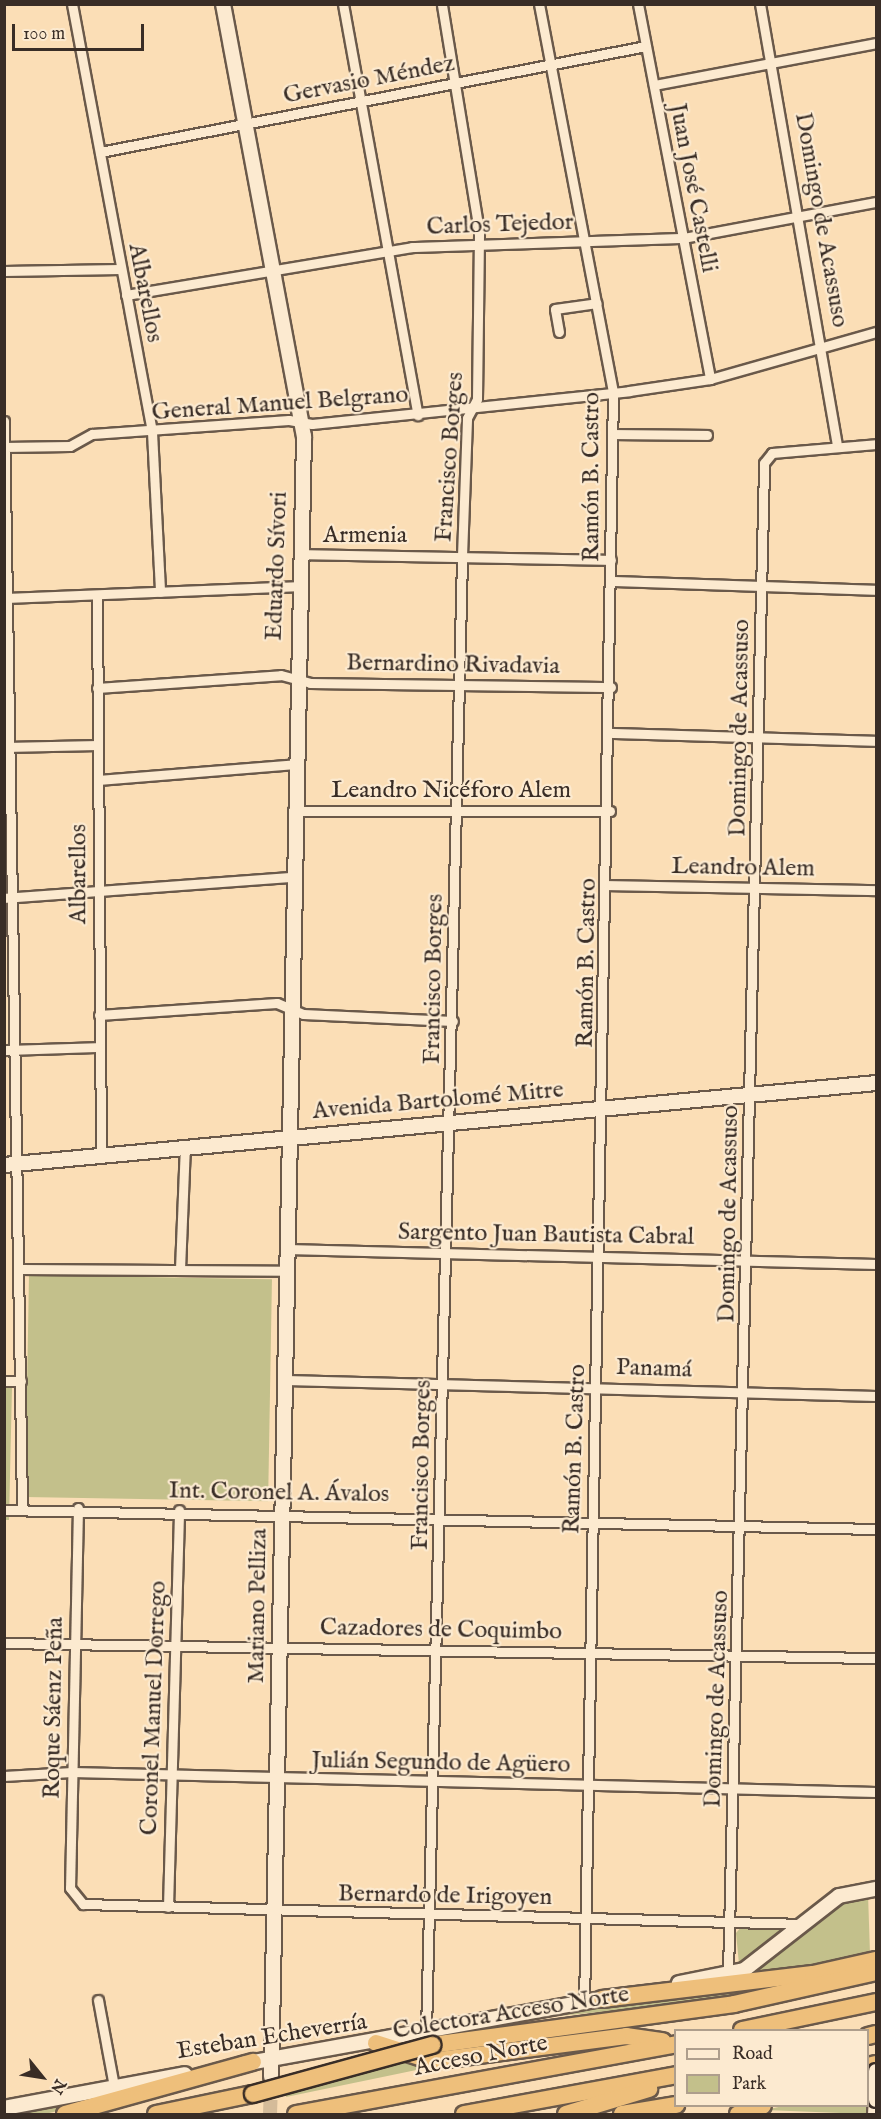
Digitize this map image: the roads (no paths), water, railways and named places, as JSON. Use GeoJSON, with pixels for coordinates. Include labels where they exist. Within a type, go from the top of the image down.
{"type":"FeatureCollection","features":[{"type":"Feature","properties":{"kind":"highway"},"geometry":{"type":"LineString","coordinates":[[602,1999],[813,1974],[876,1960]]}},
{"type":"Feature","properties":{"kind":"highway","name":"Colectora Acceso Norte"},"geometry":{"type":"LineString","coordinates":[[156,2115],[253,2094],[429,2039],[734,2004],[876,1972]]}},
{"type":"Feature","properties":{"kind":"highway"},"geometry":{"type":"LineString","coordinates":[[751,2029],[876,2002]]}},
{"type":"Feature","properties":{"kind":"highway"},"geometry":{"type":"LineString","coordinates":[[376,2043],[432,2061],[626,2036],[674,2043]]}},
{"type":"Feature","properties":{"kind":"highway","name":"Acceso Norte"},"geometry":{"type":"LineString","coordinates":[[296,2115],[674,2043]]}},
{"type":"Feature","properties":{"kind":"highway"},"geometry":{"type":"LineString","coordinates":[[65,2115],[253,2062]]}},
{"type":"Feature","properties":{"kind":"highway"},"geometry":{"type":"LineString","coordinates":[[464,2115],[674,2075]]}},
{"type":"Feature","properties":{"kind":"highway"},"geometry":{"type":"LineString","coordinates":[[566,2115],[674,2081]]}},
{"type":"Feature","properties":{"kind":"highway"},"geometry":{"type":"LineString","coordinates":[[622,2115],[674,2105]]}},
{"type":"Feature","properties":{"kind":"highway"},"geometry":{"type":"LineString","coordinates":[[738,2115],[760,2107]]}},
{"type":"Feature","properties":{"kind":"street","name":"Albarellos"},"geometry":{"type":"LineString","coordinates":[[72,4],[152,432],[160,592]]}},
{"type":"Feature","properties":{"kind":"street","name":"Eduardo Sívori"},"geometry":{"type":"LineString","coordinates":[[223,4],[244,124],[303,422],[287,1137]]}},
{"type":"Feature","properties":{"kind":"street"},"geometry":{"type":"LineString","coordinates":[[343,4],[418,415]]}},
{"type":"Feature","properties":{"kind":"street","name":"Francisco Borges"},"geometry":{"type":"LineString","coordinates":[[429,2039],[462,556],[471,409],[477,399],[479,244],[442,4]]}},
{"type":"Feature","properties":{"kind":"street","name":"Ramón B. Castro"},"geometry":{"type":"LineString","coordinates":[[539,4],[553,66],[613,393],[614,434],[610,811],[586,1786],[584,2001]]}},
{"type":"Feature","properties":{"kind":"street","name":"Juan José Castelli"},"geometry":{"type":"LineString","coordinates":[[638,4],[710,379]]}},
{"type":"Feature","properties":{"kind":"street","name":"Domingo de Acassuso"},"geometry":{"type":"LineString","coordinates":[[728,1973],[745,1391],[762,588],[767,456],[837,444],[824,348],[801,216],[760,4]]}},
{"type":"Feature","properties":{"kind":"street"},"geometry":{"type":"LineString","coordinates":[[654,85],[876,43]]}},
{"type":"Feature","properties":{"kind":"street","name":"Gervasio Méndez"},"geometry":{"type":"LineString","coordinates":[[100,152],[553,66],[646,46]]}},
{"type":"Feature","properties":{"kind":"street","name":"Carlos Tejedor"},"geometry":{"type":"LineString","coordinates":[[126,295],[387,250],[479,244],[683,238],[876,202]]}},
{"type":"Feature","properties":{"kind":"street"},"geometry":{"type":"LineString","coordinates":[[4,271],[120,269]]}},
{"type":"Feature","properties":{"kind":"street"},"geometry":{"type":"LineString","coordinates":[[559,332],[555,309],[597,303]]}},
{"type":"Feature","properties":{"kind":"street","name":"General Manuel Belgrano"},"geometry":{"type":"LineString","coordinates":[[5,447],[70,446],[92,434],[418,415],[613,393],[710,379],[876,332]]}},
{"type":"Feature","properties":{"kind":"street"},"geometry":{"type":"LineString","coordinates":[[4,421],[8,897],[19,1163],[22,1509]]}},
{"type":"Feature","properties":{"kind":"street"},"geometry":{"type":"LineString","coordinates":[[614,434],[707,435]]}},
{"type":"Feature","properties":{"kind":"street"},"geometry":{"type":"LineString","coordinates":[[837,444],[876,444]]}},
{"type":"Feature","properties":{"kind":"street","name":"Armenia"},"geometry":{"type":"LineString","coordinates":[[299,554],[611,560]]}},
{"type":"Feature","properties":{"kind":"street"},"geometry":{"type":"LineString","coordinates":[[611,581],[762,588],[876,590]]}},
{"type":"Feature","properties":{"kind":"street"},"geometry":{"type":"LineString","coordinates":[[7,598],[298,586]]}},
{"type":"Feature","properties":{"kind":"street","name":"Albarellos"},"geometry":{"type":"LineString","coordinates":[[98,595],[101,1154]]}},
{"type":"Feature","properties":{"kind":"street","name":"Bernardino Rivadavia"},"geometry":{"type":"LineString","coordinates":[[97,688],[297,677],[310,683],[459,683],[611,687]]}},
{"type":"Feature","properties":{"kind":"street"},"geometry":{"type":"LineString","coordinates":[[610,733],[876,741]]}},
{"type":"Feature","properties":{"kind":"street"},"geometry":{"type":"LineString","coordinates":[[7,747],[98,745]]}},
{"type":"Feature","properties":{"kind":"street"},"geometry":{"type":"LineString","coordinates":[[98,780],[295,764]]}},
{"type":"Feature","properties":{"kind":"street","name":"Leandro Nicéforo Alem"},"geometry":{"type":"LineString","coordinates":[[293,811],[610,811]]}},
{"type":"Feature","properties":{"kind":"street"},"geometry":{"type":"LineString","coordinates":[[8,897],[292,877]]}},
{"type":"Feature","properties":{"kind":"street","name":"Leandro Alem"},"geometry":{"type":"LineString","coordinates":[[608,885],[876,890]]}},
{"type":"Feature","properties":{"kind":"street"},"geometry":{"type":"LineString","coordinates":[[99,1015],[277,1003],[303,1014],[453,1021]]}},
{"type":"Feature","properties":{"kind":"street"},"geometry":{"type":"LineString","coordinates":[[4,1050],[99,1047]]}},
{"type":"Feature","properties":{"kind":"street","name":"Avenida Bartolomé Mitre"},"geometry":{"type":"LineString","coordinates":[[4,1166],[185,1146],[450,1124],[876,1083]]}},
{"type":"Feature","properties":{"kind":"street","name":"Mariano Pelliza"},"geometry":{"type":"LineString","coordinates":[[271,2077],[286,1380],[287,1137]]}},
{"type":"Feature","properties":{"kind":"street"},"geometry":{"type":"LineString","coordinates":[[180,1269],[185,1146]]}},
{"type":"Feature","properties":{"kind":"street","name":"Sargento Juan Bautista Cabral"},"geometry":{"type":"LineString","coordinates":[[287,1249],[876,1264]]}},
{"type":"Feature","properties":{"kind":"street"},"geometry":{"type":"LineString","coordinates":[[21,1269],[286,1271]]}},
{"type":"Feature","properties":{"kind":"street","name":"Panamá"},"geometry":{"type":"LineString","coordinates":[[286,1380],[876,1396]]}},
{"type":"Feature","properties":{"kind":"street"},"geometry":{"type":"LineString","coordinates":[[4,1381],[21,1381]]}},
{"type":"Feature","properties":{"kind":"street","name":"Int. Coronel A. Ávalos"},"geometry":{"type":"LineString","coordinates":[[4,1510],[78,1508],[179,1510],[876,1529]]}},
{"type":"Feature","properties":{"kind":"street","name":"Roque Sáenz Peña"},"geometry":{"type":"LineString","coordinates":[[78,1508],[70,1888],[83,1904]]}},
{"type":"Feature","properties":{"kind":"street","name":"Coronel Manuel Dorrego"},"geometry":{"type":"LineString","coordinates":[[168,1907],[179,1510]]}},
{"type":"Feature","properties":{"kind":"street","name":"Cazadores de Coquimbo"},"geometry":{"type":"LineString","coordinates":[[4,1643],[75,1640],[175,1645],[876,1658]]}},
{"type":"Feature","properties":{"kind":"street","name":"Julián Segundo de Agüero"},"geometry":{"type":"LineString","coordinates":[[4,1776],[72,1772],[876,1792]]}},
{"type":"Feature","properties":{"kind":"street","name":"Esteban Echeverría"},"geometry":{"type":"LineString","coordinates":[[4,2108],[253,2062],[376,2043],[429,2039],[584,2001],[728,1973],[753,1965],[847,1891],[876,1889]]}},
{"type":"Feature","properties":{"kind":"street","name":"Bernardo de Irigoyen"},"geometry":{"type":"LineString","coordinates":[[83,1904],[276,1912],[805,1924]]}},
{"type":"Feature","properties":{"kind":"street"},"geometry":{"type":"LineString","coordinates":[[98,2000],[114,2086]]}},
{"type":"Feature","properties":{"kind":"street"},"geometry":{"type":"LineString","coordinates":[[875,2115],[876,2072]]}},
{"type":"Feature","properties":{"kind":"tunnel"},"geometry":{"type":"LineString","coordinates":[[270,2114],[271,2081]]}}]}
